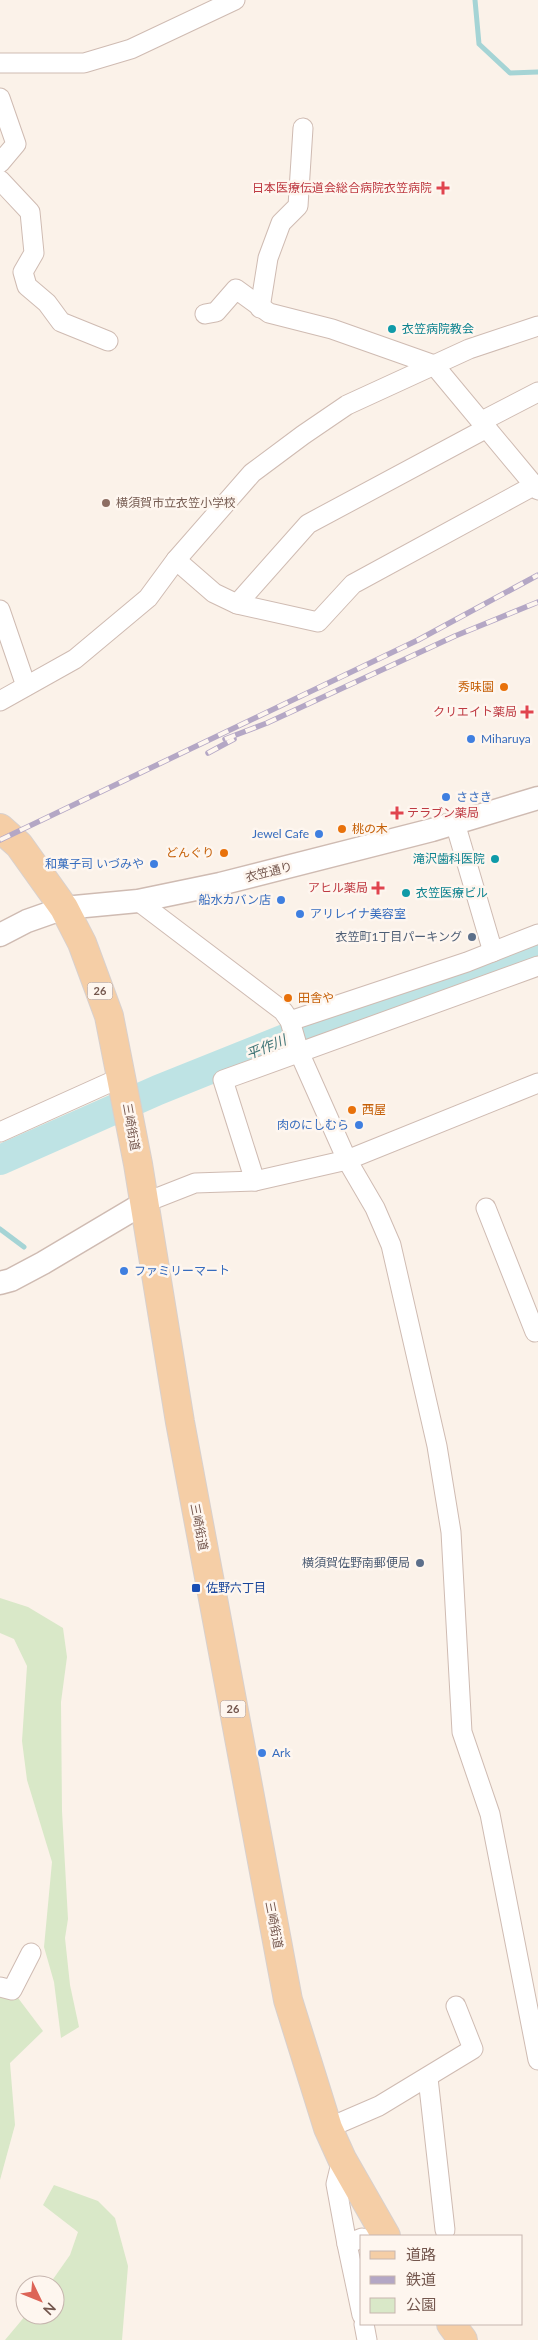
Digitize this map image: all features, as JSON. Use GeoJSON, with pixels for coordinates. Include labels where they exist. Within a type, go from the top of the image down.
{"type":"FeatureCollection","features":[{"type":"Feature","properties":{"kind":"main road","name":"三崎街道"},"geometry":{"type":"LineString","coordinates":[[0,828],[19,845],[64,908],[82,943],[109,1016],[138,1164],[181,1431],[288,2000],[328,2128],[342,2159],[367,2235]]}},
{"type":"Feature","properties":{"kind":"main road"},"geometry":{"type":"LineString","coordinates":[[452,2325],[463,2340]]}},
{"type":"Feature","properties":{"kind":"street"},"geometry":{"type":"LineString","coordinates":[[0,63],[84,63],[131,49],[230,1]]}},
{"type":"Feature","properties":{"kind":"street"},"geometry":{"type":"LineString","coordinates":[[0,98],[16,144],[0,163]]}},
{"type":"Feature","properties":{"kind":"street"},"geometry":{"type":"LineString","coordinates":[[260,308],[268,258],[281,223],[298,206],[303,128]]}},
{"type":"Feature","properties":{"kind":"street"},"geometry":{"type":"LineString","coordinates":[[0,180],[30,212],[34,253],[23,272],[28,286],[47,303],[61,322],[108,340]]}},
{"type":"Feature","properties":{"kind":"street"},"geometry":{"type":"LineString","coordinates":[[176,560],[214,593],[237,604],[318,622],[353,584],[535,483],[434,366],[332,329],[269,313],[236,289],[216,312],[205,314]]}},
{"type":"Feature","properties":{"kind":"street"},"geometry":{"type":"LineString","coordinates":[[0,700],[75,659],[112,629],[148,598],[176,560],[252,473],[347,405],[469,349],[538,326]]}},
{"type":"Feature","properties":{"kind":"street"},"geometry":{"type":"LineString","coordinates":[[237,604],[308,524],[538,392]]}},
{"type":"Feature","properties":{"kind":"street"},"geometry":{"type":"LineString","coordinates":[[0,610],[26,686]]}},
{"type":"Feature","properties":{"kind":"street","name":"衣笠通り"},"geometry":{"type":"LineString","coordinates":[[0,935],[64,908],[138,901],[220,884],[455,823],[538,798]]}},
{"type":"Feature","properties":{"kind":"street"},"geometry":{"type":"LineString","coordinates":[[455,823],[492,952]]}},
{"type":"Feature","properties":{"kind":"street"},"geometry":{"type":"LineString","coordinates":[[138,901],[282,1011],[290,1021],[299,1051],[347,1160],[375,1208],[392,1245],[437,1446],[451,1532],[462,1732],[490,1814],[538,2060]]}},
{"type":"Feature","properties":{"kind":"street"},"geometry":{"type":"LineString","coordinates":[[290,1021],[492,952],[538,934]]}},
{"type":"Feature","properties":{"kind":"street"},"geometry":{"type":"LineString","coordinates":[[255,1181],[223,1080],[538,966]]}},
{"type":"Feature","properties":{"kind":"street"},"geometry":{"type":"LineString","coordinates":[[0,1132],[122,1078]]}},
{"type":"Feature","properties":{"kind":"street"},"geometry":{"type":"LineString","coordinates":[[0,1283],[11,1280],[43,1263],[144,1203],[195,1184],[255,1181],[347,1160],[538,1083]]}},
{"type":"Feature","properties":{"kind":"street"},"geometry":{"type":"LineString","coordinates":[[486,1208],[535,1332],[538,1330]]}},
{"type":"Feature","properties":{"kind":"street"},"geometry":{"type":"LineString","coordinates":[[0,1988],[12,1990],[31,1953]]}},
{"type":"Feature","properties":{"kind":"street"},"geometry":{"type":"LineString","coordinates":[[328,2128],[379,2106],[404,2089],[428,2078],[473,2049],[456,2006]]}},
{"type":"Feature","properties":{"kind":"street"},"geometry":{"type":"LineString","coordinates":[[428,2078],[445,2230]]}},
{"type":"Feature","properties":{"kind":"street"},"geometry":{"type":"LineString","coordinates":[[342,2159],[336,2184],[367,2235]]}},
{"type":"Feature","properties":{"kind":"street"},"geometry":{"type":"LineString","coordinates":[[364,2325],[367,2340]]}},
{"type":"Feature","properties":{"kind":"green space"},"geometry":{"type":"Polygon","coordinates":[[[0,1598],[28,1607],[63,1628],[67,1657],[61,1702],[62,1811],[68,1919],[65,1938],[70,1985],[79,2027],[61,2038],[54,1982],[44,1947],[52,1862],[27,1780],[22,1741],[27,1666],[14,1639],[0,1633],[0,1598]]]}},
{"type":"Feature","properties":{"kind":"green space"},"geometry":{"type":"Polygon","coordinates":[[[0,1987],[12,1990],[43,2031],[10,2063],[15,2125],[0,2180],[0,1987]]]}},
{"type":"Feature","properties":{"kind":"green space"},"geometry":{"type":"Polygon","coordinates":[[[54,2185],[98,2201],[115,2218],[128,2266],[122,2340],[5,2340],[18,2325],[65,2325],[65,2275],[56,2275],[70,2255],[78,2232],[43,2205],[54,2185]]]}},
{"type":"Feature","properties":{"kind":"waterway"},"geometry":{"type":"LineString","coordinates":[[475,0],[479,44],[510,73],[538,72]]}},
{"type":"Feature","properties":{"kind":"waterway","name":"平作川"},"geometry":{"type":"LineString","coordinates":[[0,1160],[158,1090],[382,1000],[538,950]]}},
{"type":"Feature","properties":{"kind":"waterway"},"geometry":{"type":"LineString","coordinates":[[0,1229],[24,1247]]}},
{"type":"Feature","properties":{"kind":"railway"},"geometry":{"type":"LineString","coordinates":[[0,840],[418,640],[538,575]]}},
{"type":"Feature","properties":{"kind":"railway"},"geometry":{"type":"LineString","coordinates":[[225,739],[267,723],[455,636],[538,602]]}},
{"type":"Feature","properties":{"kind":"railway"},"geometry":{"type":"LineString","coordinates":[[208,753],[234,739]]}},
{"type":"Feature","properties":{"kind":"place","name":"日本医療伝道会総合病院衣笠病院"},"geometry":{"type":"Point","coordinates":[443,188]}},
{"type":"Feature","properties":{"kind":"place","name":"衣笠病院教会"},"geometry":{"type":"Point","coordinates":[392,329]}},
{"type":"Feature","properties":{"kind":"place","name":"横須賀市立衣笠小学校"},"geometry":{"type":"Point","coordinates":[106,503]}},
{"type":"Feature","properties":{"kind":"place","name":"秀味園"},"geometry":{"type":"Point","coordinates":[504,687]}},
{"type":"Feature","properties":{"kind":"place","name":"クリエイト薬局"},"geometry":{"type":"Point","coordinates":[527,712]}},
{"type":"Feature","properties":{"kind":"place","name":"Miharuya"},"geometry":{"type":"Point","coordinates":[471,739]}},
{"type":"Feature","properties":{"kind":"place","name":"ささき"},"geometry":{"type":"Point","coordinates":[446,797]}},
{"type":"Feature","properties":{"kind":"place","name":"テラブン薬局"},"geometry":{"type":"Point","coordinates":[397,813]}},
{"type":"Feature","properties":{"kind":"place","name":"桃の木"},"geometry":{"type":"Point","coordinates":[342,829]}},
{"type":"Feature","properties":{"kind":"place","name":"Jewel Cafe"},"geometry":{"type":"Point","coordinates":[319,834]}},
{"type":"Feature","properties":{"kind":"place","name":"どんぐり"},"geometry":{"type":"Point","coordinates":[224,853]}},
{"type":"Feature","properties":{"kind":"place","name":"滝沢歯科医院"},"geometry":{"type":"Point","coordinates":[495,859]}},
{"type":"Feature","properties":{"kind":"place","name":"和菓子司 いづみや"},"geometry":{"type":"Point","coordinates":[154,864]}},
{"type":"Feature","properties":{"kind":"place","name":"アヒル薬局"},"geometry":{"type":"Point","coordinates":[378,888]}},
{"type":"Feature","properties":{"kind":"place","name":"衣笠医療ビル"},"geometry":{"type":"Point","coordinates":[406,893]}},
{"type":"Feature","properties":{"kind":"place","name":"船水カバン店"},"geometry":{"type":"Point","coordinates":[281,900]}},
{"type":"Feature","properties":{"kind":"place","name":"アリレイナ美容室"},"geometry":{"type":"Point","coordinates":[300,914]}},
{"type":"Feature","properties":{"kind":"place","name":"衣笠町1丁目パーキング"},"geometry":{"type":"Point","coordinates":[472,937]}},
{"type":"Feature","properties":{"kind":"place","name":"田舎や"},"geometry":{"type":"Point","coordinates":[288,998]}},
{"type":"Feature","properties":{"kind":"place","name":"西屋"},"geometry":{"type":"Point","coordinates":[352,1110]}},
{"type":"Feature","properties":{"kind":"place","name":"肉のにしむら"},"geometry":{"type":"Point","coordinates":[359,1125]}},
{"type":"Feature","properties":{"kind":"place","name":"ファミリーマート"},"geometry":{"type":"Point","coordinates":[124,1271]}},
{"type":"Feature","properties":{"kind":"place","name":"横須賀佐野南郵便局"},"geometry":{"type":"Point","coordinates":[420,1563]}},
{"type":"Feature","properties":{"kind":"place","name":"佐野六丁目"},"geometry":{"type":"Point","coordinates":[196,1588]}},
{"type":"Feature","properties":{"kind":"place","name":"Ark"},"geometry":{"type":"Point","coordinates":[262,1753]}}]}
